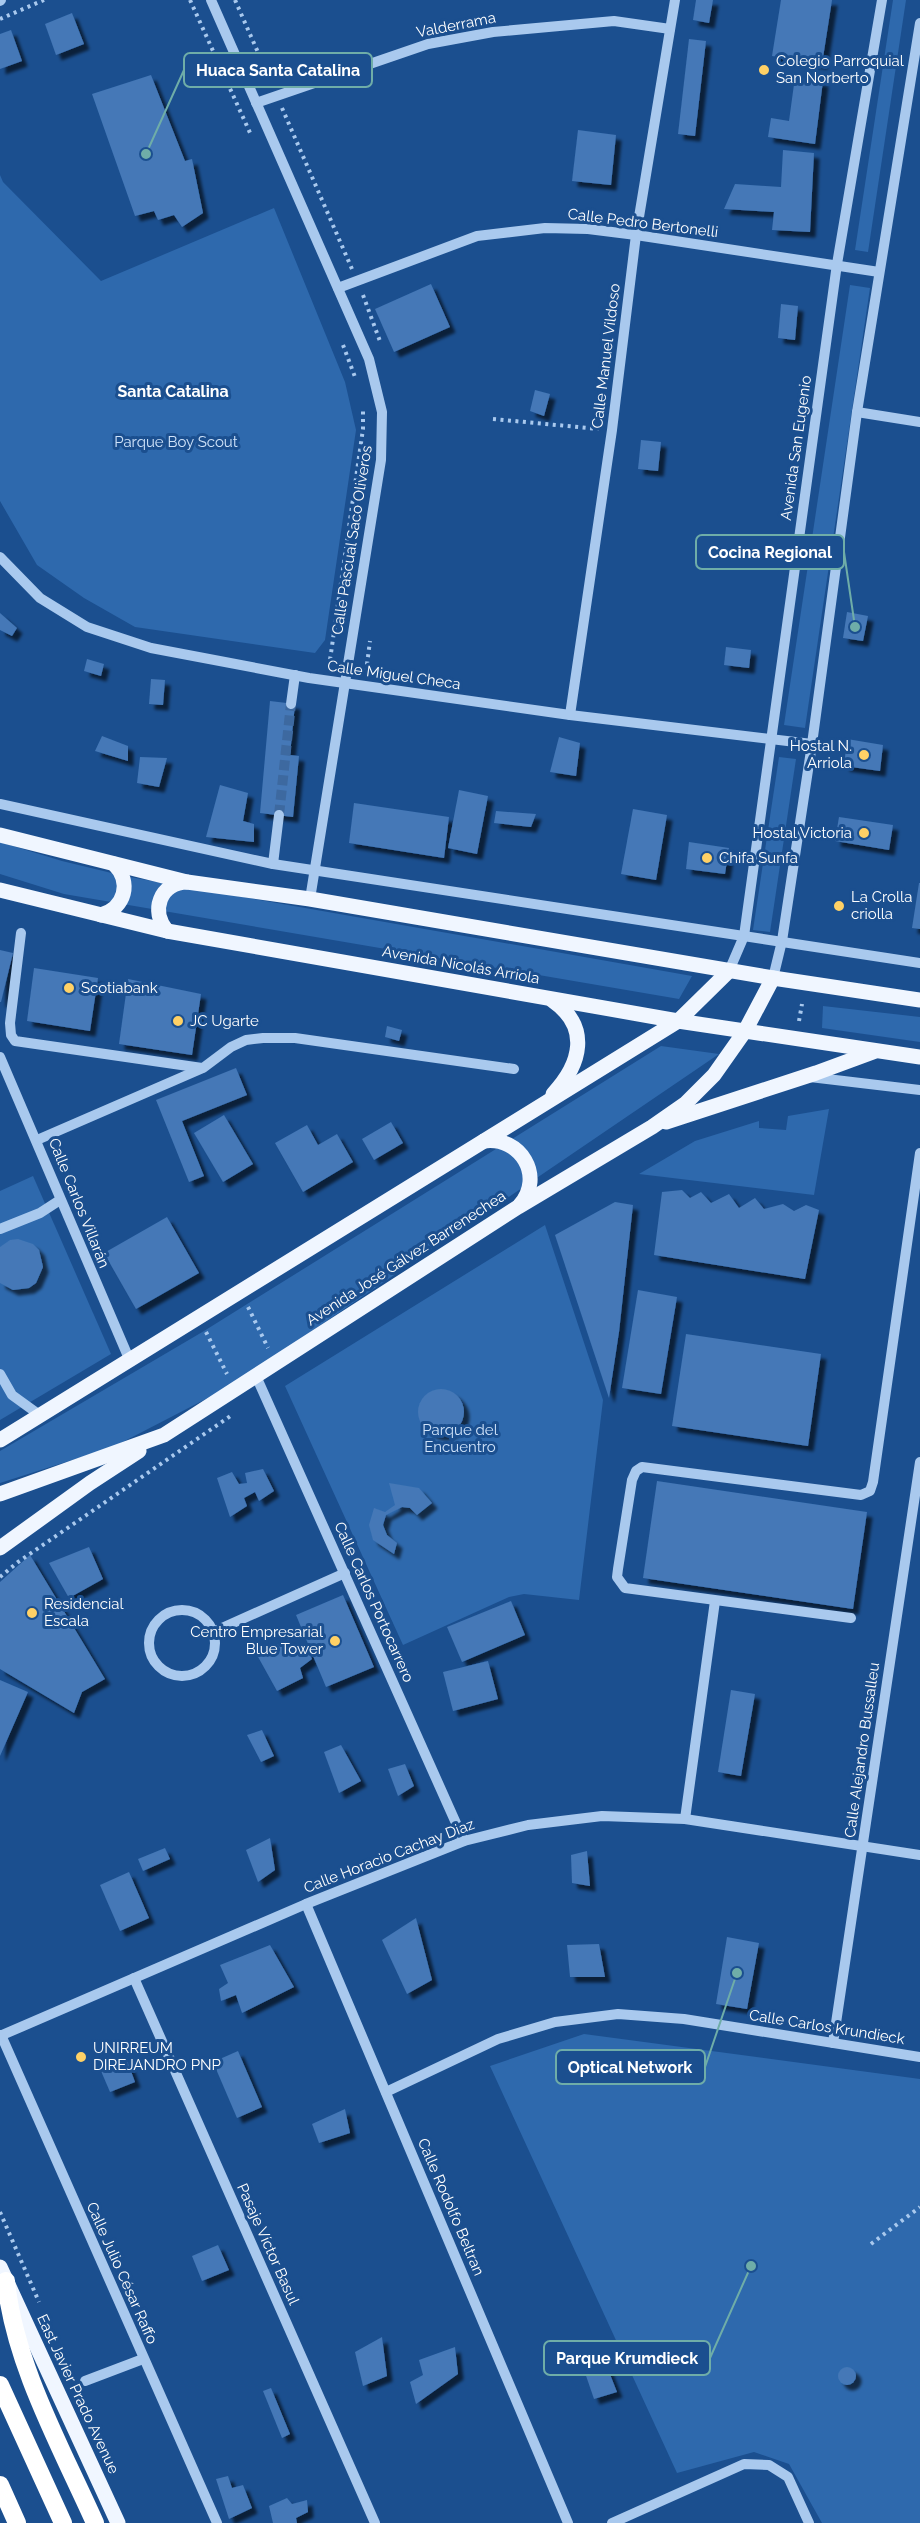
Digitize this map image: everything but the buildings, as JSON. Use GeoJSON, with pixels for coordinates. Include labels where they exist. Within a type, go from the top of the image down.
{"type":"FeatureCollection","features":[{"type":"Feature","properties":{"kind":"highway"},"geometry":{"type":"LineString","coordinates":[[3,2274],[11,2315],[26,2366],[95,2523]]}},
{"type":"Feature","properties":{"kind":"highway"},"geometry":{"type":"LineString","coordinates":[[0,2385],[63,2523]]}},
{"type":"Feature","properties":{"kind":"highway"},"geometry":{"type":"LineString","coordinates":[[0,2485],[17,2523]]}},
{"type":"Feature","properties":{"kind":"main road"},"geometry":{"type":"LineString","coordinates":[[0,835],[187,882],[310,899],[773,978],[920,1000]]}},
{"type":"Feature","properties":{"kind":"main road"},"geometry":{"type":"LineString","coordinates":[[101,915],[113,910],[124,894],[124,881],[114,864]]}},
{"type":"Feature","properties":{"kind":"main road"},"geometry":{"type":"LineString","coordinates":[[167,931],[158,916],[160,899],[171,886],[187,882]]}},
{"type":"Feature","properties":{"kind":"main road","name":"Avenida Nicolás Arriola"},"geometry":{"type":"LineString","coordinates":[[0,890],[167,931],[552,1000],[920,1057]]}},
{"type":"Feature","properties":{"kind":"main road"},"geometry":{"type":"LineString","coordinates":[[0,1440],[678,1021],[729,970]]}},
{"type":"Feature","properties":{"kind":"main road","name":"Avenida José Gálvez Barrenechea"},"geometry":{"type":"LineString","coordinates":[[0,1494],[165,1435],[518,1207],[652,1127],[700,1091],[727,1058],[745,1031],[773,978]]}},
{"type":"Feature","properties":{"kind":"main road"},"geometry":{"type":"LineString","coordinates":[[543,1105],[570,1072],[578,1050],[578,1036],[572,1020],[552,1000]]}},
{"type":"Feature","properties":{"kind":"main road"},"geometry":{"type":"LineString","coordinates":[[652,1127],[876,1051]]}},
{"type":"Feature","properties":{"kind":"main road"},"geometry":{"type":"LineString","coordinates":[[484,1141],[504,1142],[517,1149],[526,1160],[530,1174],[530,1189],[518,1207]]}},
{"type":"Feature","properties":{"kind":"main road"},"geometry":{"type":"LineString","coordinates":[[0,1548],[90,1483],[165,1435]]}},
{"type":"Feature","properties":{"kind":"main road","name":"East Javier Prado Avenue"},"geometry":{"type":"LineString","coordinates":[[3,2274],[118,2523]]}},
{"type":"Feature","properties":{"kind":"street","name":"Calle Pascual Saco Oliveros"},"geometry":{"type":"LineString","coordinates":[[211,0],[338,288],[374,376],[382,412],[382,436],[310,899]]}},
{"type":"Feature","properties":{"kind":"street","name":"Calle Manuel Vildoso"},"geometry":{"type":"LineString","coordinates":[[570,716],[612,430],[636,235],[675,0]]}},
{"type":"Feature","properties":{"kind":"street","name":"Avenida San Eugenio"},"geometry":{"type":"LineString","coordinates":[[729,970],[744,936],[837,264],[882,0]]}},
{"type":"Feature","properties":{"kind":"street","name":"Valderrama"},"geometry":{"type":"LineString","coordinates":[[256,103],[428,44],[482,34],[543,26],[614,21],[670,29]]}},
{"type":"Feature","properties":{"kind":"street"},"geometry":{"type":"LineString","coordinates":[[773,978],[782,940],[812,744],[857,412],[920,23]]}},
{"type":"Feature","properties":{"kind":"street","name":"Calle Pedro Bertonelli"},"geometry":{"type":"LineString","coordinates":[[338,288],[488,234],[545,228],[588,229],[636,235],[879,272]]}},
{"type":"Feature","properties":{"kind":"street"},"geometry":{"type":"LineString","coordinates":[[857,412],[920,422]]}},
{"type":"Feature","properties":{"kind":"street","name":"Calle Miguel Checa"},"geometry":{"type":"LineString","coordinates":[[0,556],[40,598],[87,627],[151,648],[295,675],[570,716],[812,744]]}},
{"type":"Feature","properties":{"kind":"street"},"geometry":{"type":"LineString","coordinates":[[291,704],[295,675]]}},
{"type":"Feature","properties":{"kind":"street"},"geometry":{"type":"LineString","coordinates":[[0,804],[273,864],[782,940],[920,963]]}},
{"type":"Feature","properties":{"kind":"street"},"geometry":{"type":"LineString","coordinates":[[273,864],[279,815]]}},
{"type":"Feature","properties":{"kind":"street"},"geometry":{"type":"LineString","coordinates":[[21,933],[10,1023],[11,1035],[15,1041],[203,1068]]}},
{"type":"Feature","properties":{"kind":"street"},"geometry":{"type":"LineString","coordinates":[[37,1140],[203,1068],[231,1047],[246,1040],[295,1038],[514,1069]]}},
{"type":"Feature","properties":{"kind":"street","name":"Calle Carlos Villarán"},"geometry":{"type":"LineString","coordinates":[[0,1057],[130,1361]]}},
{"type":"Feature","properties":{"kind":"street"},"geometry":{"type":"LineString","coordinates":[[806,1076],[920,1090]]}},
{"type":"Feature","properties":{"kind":"street"},"geometry":{"type":"LineString","coordinates":[[852,1618],[625,1588],[617,1577],[618,1569],[636,1471],[642,1467],[861,1495],[870,1491],[920,1153]]}},
{"type":"Feature","properties":{"kind":"street"},"geometry":{"type":"LineString","coordinates":[[0,1229],[40,1214],[60,1200]]}},
{"type":"Feature","properties":{"kind":"street"},"geometry":{"type":"LineString","coordinates":[[0,1374],[12,1395],[41,1416]]}},
{"type":"Feature","properties":{"kind":"street","name":"Calle Carlos Portocarrero"},"geometry":{"type":"LineString","coordinates":[[256,1376],[464,1841]]}},
{"type":"Feature","properties":{"kind":"street","name":"Calle Alejandro Bussalleu"},"geometry":{"type":"LineString","coordinates":[[834,2043],[920,1462]]}},
{"type":"Feature","properties":{"kind":"street"},"geometry":{"type":"LineString","coordinates":[[907,1550],[920,1552]]}},
{"type":"Feature","properties":{"kind":"street"},"geometry":{"type":"LineString","coordinates":[[213,1632],[345,1574]]}},
{"type":"Feature","properties":{"kind":"street"},"geometry":{"type":"LineString","coordinates":[[685,1819],[715,1601]]}},
{"type":"Feature","properties":{"kind":"street"},"geometry":{"type":"LineString","coordinates":[[172,1611],[194,1611],[203,1617],[213,1632],[215,1646],[213,1657],[197,1673],[187,1676],[165,1672],[156,1665],[151,1655],[150,1633],[155,1623],[172,1611]]}},
{"type":"Feature","properties":{"kind":"street","name":"Calle Horacio Cachay Diaz"},"geometry":{"type":"LineString","coordinates":[[0,2035],[306,1904],[464,1841],[528,1825],[560,1820],[622,1816],[685,1819],[920,1855]]}},
{"type":"Feature","properties":{"kind":"street","name":"Calle Rodolfo Beltran"},"geometry":{"type":"LineString","coordinates":[[306,1904],[568,2523]]}},
{"type":"Feature","properties":{"kind":"street","name":"Pasaje Víctor Basul"},"geometry":{"type":"LineString","coordinates":[[134,1978],[375,2523]]}},
{"type":"Feature","properties":{"kind":"street","name":"Calle Carlos Krundieck"},"geometry":{"type":"LineString","coordinates":[[386,2092],[498,2040],[555,2022],[618,2014],[684,2019],[920,2056]]}},
{"type":"Feature","properties":{"kind":"street","name":"Calle Julio César Raffo"},"geometry":{"type":"LineString","coordinates":[[0,2035],[217,2523]]}},
{"type":"Feature","properties":{"kind":"street"},"geometry":{"type":"LineString","coordinates":[[85,2381],[143,2359]]}},
{"type":"Feature","properties":{"kind":"street"},"geometry":{"type":"LineString","coordinates":[[612,2523],[744,2464],[769,2465],[788,2477],[809,2523]]}},
{"type":"Feature","properties":{"kind":"path"},"geometry":{"type":"LineString","coordinates":[[0,19],[44,0]]}},
{"type":"Feature","properties":{"kind":"path"},"geometry":{"type":"LineString","coordinates":[[190,0],[253,139]]}},
{"type":"Feature","properties":{"kind":"path"},"geometry":{"type":"LineString","coordinates":[[341,339],[358,387]]}},
{"type":"Feature","properties":{"kind":"path"},"geometry":{"type":"LineString","coordinates":[[327,680],[363,429],[363,405]]}},
{"type":"Feature","properties":{"kind":"path"},"geometry":{"type":"LineString","coordinates":[[493,419],[612,430]]}},
{"type":"Feature","properties":{"kind":"path"},"geometry":{"type":"LineString","coordinates":[[799,1023],[802,1004]]}},
{"type":"Feature","properties":{"kind":"path"},"geometry":{"type":"LineString","coordinates":[[241,1292],[276,1363]]}},
{"type":"Feature","properties":{"kind":"path"},"geometry":{"type":"LineString","coordinates":[[199,1318],[235,1389]]}},
{"type":"Feature","properties":{"kind":"path"},"geometry":{"type":"LineString","coordinates":[[0,1577],[18,1562],[235,1413]]}},
{"type":"Feature","properties":{"kind":"path"},"geometry":{"type":"LineString","coordinates":[[872,2244],[920,2207]]}},
{"type":"Feature","properties":{"kind":"green space"},"geometry":{"type":"Polygon","coordinates":[[[893,0],[906,0],[868,252],[855,250],[893,0]]]}},
{"type":"Feature","properties":{"kind":"green space","name":"Parque Boy Scout"},"geometry":{"type":"Polygon","coordinates":[[[0,175],[3,182],[101,281],[274,208],[345,382],[356,430],[325,640],[315,653],[135,627],[84,598],[37,565],[0,501],[0,175]]]}},
{"type":"Feature","properties":{"kind":"green space"},"geometry":{"type":"Polygon","coordinates":[[[850,285],[870,288],[805,728],[784,725],[850,285]]]}},
{"type":"Feature","properties":{"kind":"green space"},"geometry":{"type":"Polygon","coordinates":[[[779,757],[796,759],[770,932],[753,930],[779,757]]]}},
{"type":"Feature","properties":{"kind":"green space"},"geometry":{"type":"Polygon","coordinates":[[[0,842],[62,861],[124,876],[692,976],[679,999],[64,894],[0,874],[0,842]]]}},
{"type":"Feature","properties":{"kind":"green space"},"geometry":{"type":"Polygon","coordinates":[[[823,1006],[920,1017],[920,1042],[822,1028],[823,1006]]]}},
{"type":"Feature","properties":{"kind":"green space"},"geometry":{"type":"Polygon","coordinates":[[[661,1046],[719,1054],[231,1386],[113,1447],[0,1483],[0,1451],[204,1331],[661,1046]]]}},
{"type":"Feature","properties":{"kind":"green space"},"geometry":{"type":"Polygon","coordinates":[[[829,1109],[814,1195],[639,1174],[695,1141],[759,1121],[759,1128],[786,1130],[788,1116],[829,1109]]]}},
{"type":"Feature","properties":{"kind":"green space"},"geometry":{"type":"Polygon","coordinates":[[[33,1176],[111,1354],[0,1420],[0,1191],[33,1176]]]}},
{"type":"Feature","properties":{"kind":"green space","name":"Parque del Encuentro"},"geometry":{"type":"Polygon","coordinates":[[[545,1225],[603,1400],[579,1600],[524,1594],[509,1597],[403,1645],[285,1386],[545,1225]]]}},
{"type":"Feature","properties":{"kind":"green space"},"geometry":{"type":"Polygon","coordinates":[[[584,2034],[920,2079],[920,2523],[822,2523],[789,2464],[754,2452],[677,2473],[490,2066],[584,2034]]]}},
{"type":"Feature","properties":{"kind":"tunnel"},"geometry":{"type":"LineString","coordinates":[[279,815],[291,704]]}},
{"type":"Feature","properties":{"kind":"place","name":"Colegio Parroquial San Norberto"},"geometry":{"type":"Point","coordinates":[764,70]}},
{"type":"Feature","properties":{"kind":"place","name":"Huaca Santa Catalina"},"geometry":{"type":"Point","coordinates":[146,154]}},
{"type":"Feature","properties":{"kind":"place","name":"Cocina Regional"},"geometry":{"type":"Point","coordinates":[855,627]}},
{"type":"Feature","properties":{"kind":"place","name":"Hostal N. Arriola"},"geometry":{"type":"Point","coordinates":[864,755]}},
{"type":"Feature","properties":{"kind":"place","name":"Hostal Victoria"},"geometry":{"type":"Point","coordinates":[864,833]}},
{"type":"Feature","properties":{"kind":"place","name":"Chifa Sunfa"},"geometry":{"type":"Point","coordinates":[707,858]}},
{"type":"Feature","properties":{"kind":"place","name":"La Crolla criolla"},"geometry":{"type":"Point","coordinates":[839,906]}},
{"type":"Feature","properties":{"kind":"place","name":"Scotiabank"},"geometry":{"type":"Point","coordinates":[69,988]}},
{"type":"Feature","properties":{"kind":"place","name":"JC Ugarte"},"geometry":{"type":"Point","coordinates":[178,1021]}},
{"type":"Feature","properties":{"kind":"place","name":"Residencial Escala"},"geometry":{"type":"Point","coordinates":[32,1613]}},
{"type":"Feature","properties":{"kind":"place","name":"Centro Empresarial Blue Tower"},"geometry":{"type":"Point","coordinates":[335,1641]}},
{"type":"Feature","properties":{"kind":"place","name":"Optical Network"},"geometry":{"type":"Point","coordinates":[737,1973]}},
{"type":"Feature","properties":{"kind":"place","name":"UNIRREUM DIREJANDRO PNP"},"geometry":{"type":"Point","coordinates":[81,2057]}},
{"type":"Feature","properties":{"kind":"place","name":"Parque Krumdieck"},"geometry":{"type":"Point","coordinates":[751,2266]}},
{"type":"Feature","properties":{"kind":"district","name":"Santa Catalina"},"geometry":{"type":"Point","coordinates":[173,391]}}]}
